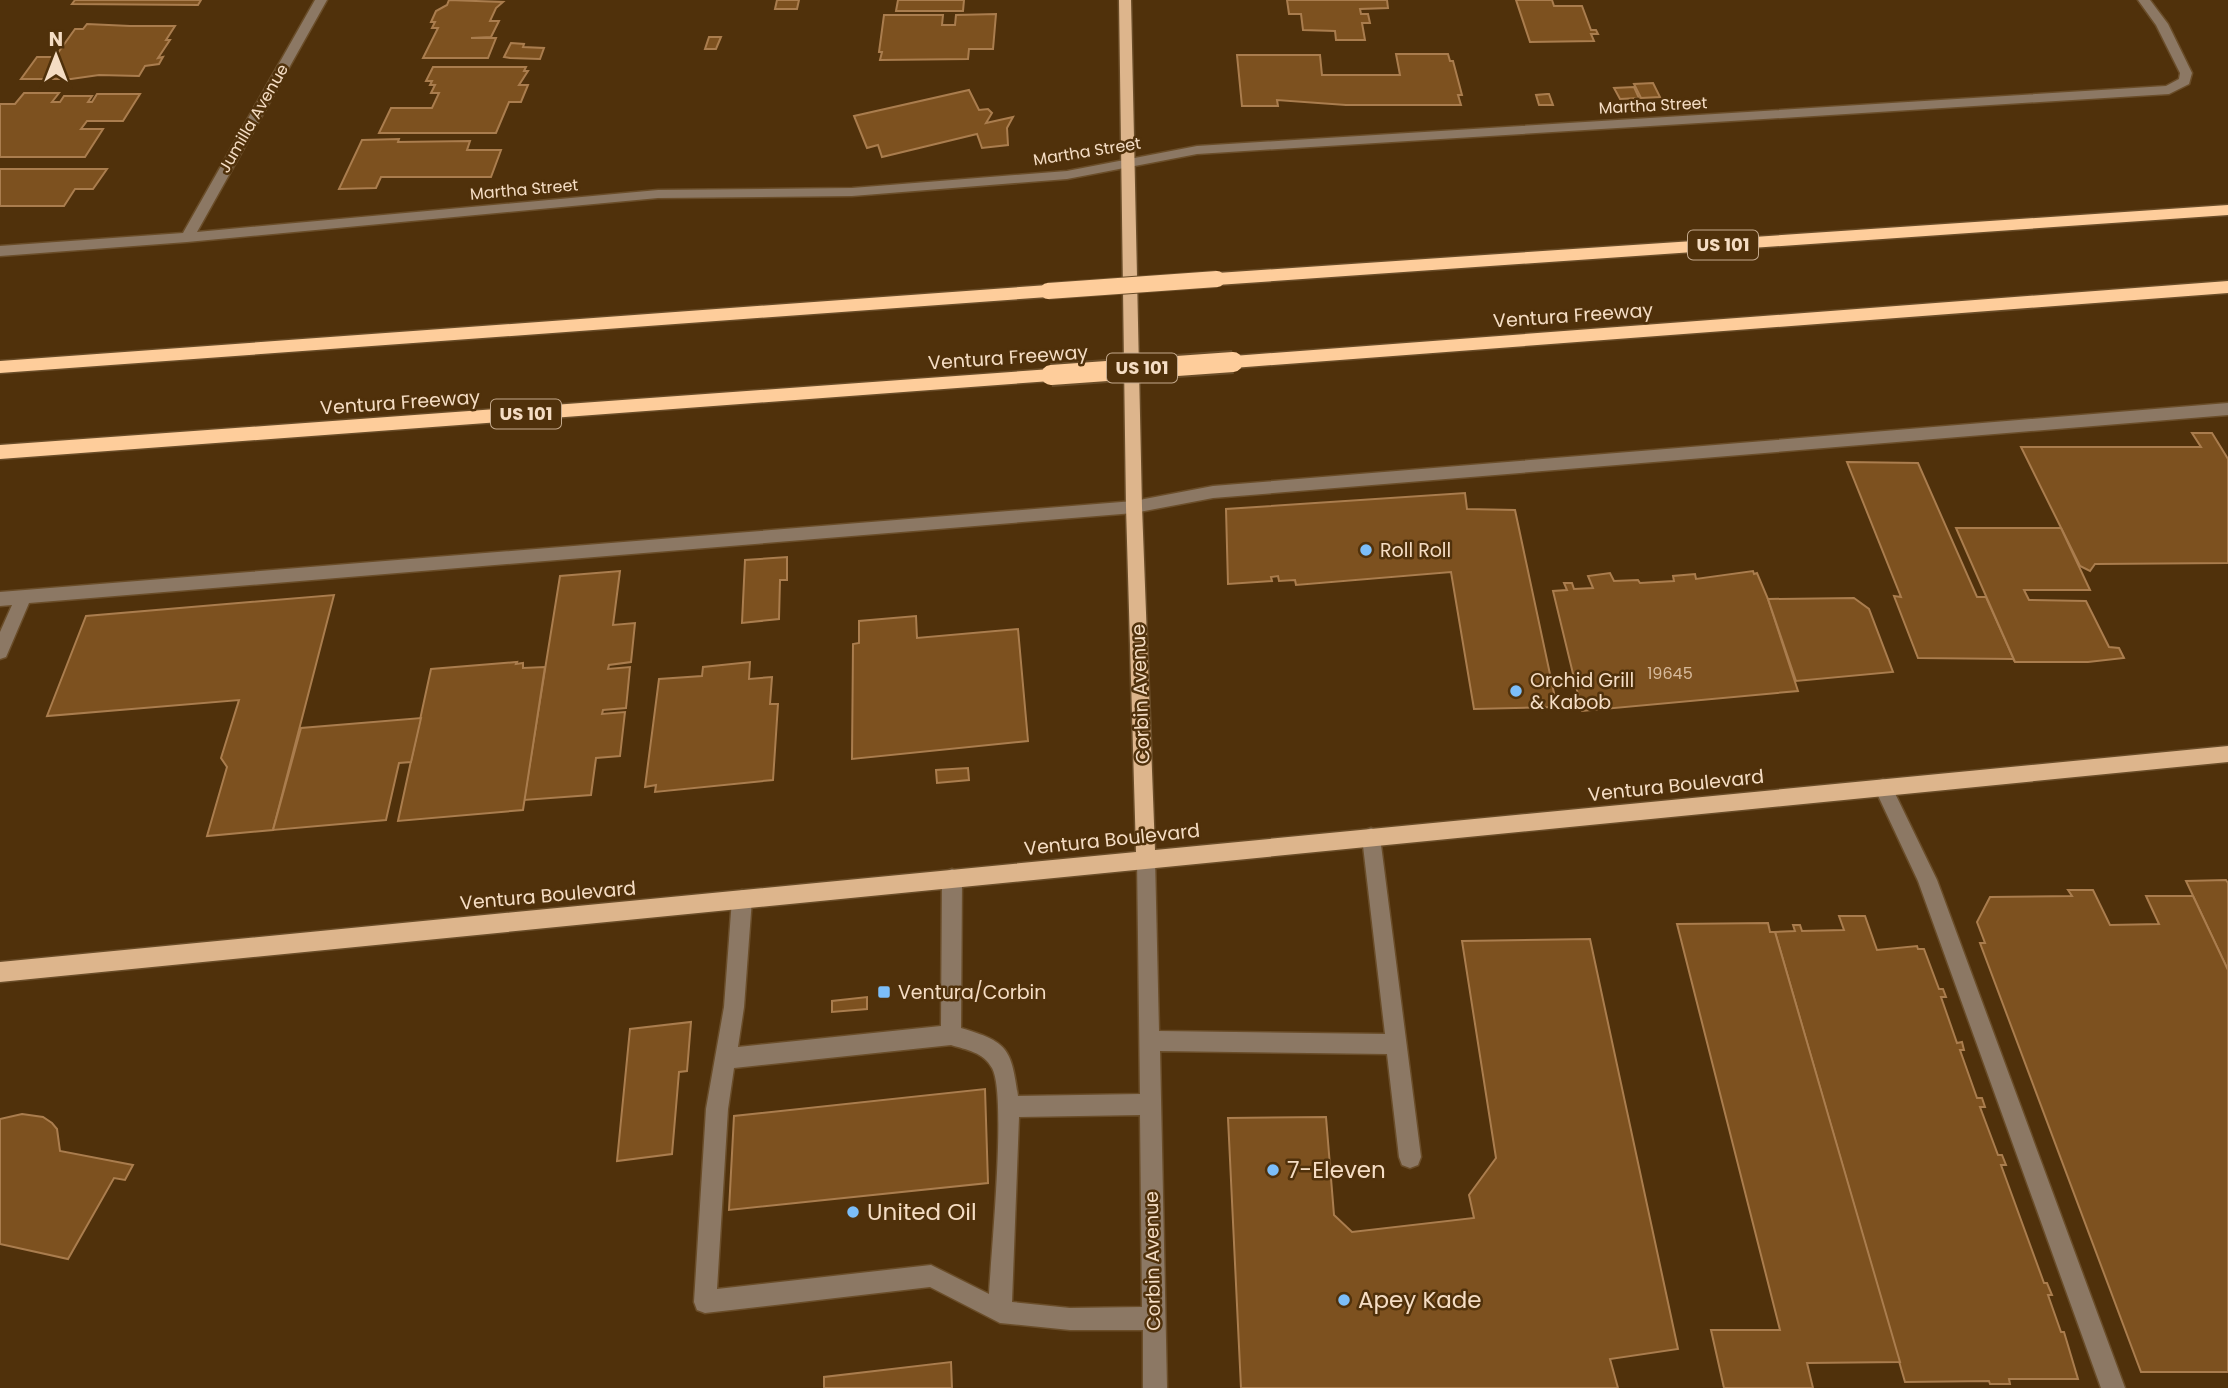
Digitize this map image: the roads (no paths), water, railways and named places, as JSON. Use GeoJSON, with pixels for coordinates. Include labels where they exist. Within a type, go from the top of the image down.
{"type":"FeatureCollection","features":[{"type":"Feature","properties":{"kind":"highway","name":"US 101"},"geometry":{"type":"LineString","coordinates":[[0,367],[1217,279],[2228,210]]}},
{"type":"Feature","properties":{"kind":"highway","name":"Ventura Freeway"},"geometry":{"type":"LineString","coordinates":[[0,452],[2228,287]]}},
{"type":"Feature","properties":{"kind":"main road","name":"Corbin Avenue"},"geometry":{"type":"LineString","coordinates":[[1125,0],[1134,507],[1146,859]]}},
{"type":"Feature","properties":{"kind":"main road","name":"Ventura Boulevard"},"geometry":{"type":"LineString","coordinates":[[0,972],[2228,754]]}},
{"type":"Feature","properties":{"kind":"street","name":"Jumilla Avenue"},"geometry":{"type":"LineString","coordinates":[[187,237],[321,0]]}},
{"type":"Feature","properties":{"kind":"street","name":"Martha Street"},"geometry":{"type":"LineString","coordinates":[[0,251],[187,237],[658,194],[852,192],[1056,176],[1197,150],[2154,92],[2180,86],[2185,81],[2186,73],[2162,24],[2144,0]]}},
{"type":"Feature","properties":{"kind":"street"},"geometry":{"type":"LineString","coordinates":[[0,599],[1058,511],[1134,507],[1213,492],[2228,409]]}},
{"type":"Feature","properties":{"kind":"street"},"geometry":{"type":"LineString","coordinates":[[0,652],[23,598]]}},
{"type":"Feature","properties":{"kind":"street"},"geometry":{"type":"LineString","coordinates":[[1883,787],[1927,880],[2113,1388]]}},
{"type":"Feature","properties":{"kind":"street"},"geometry":{"type":"LineString","coordinates":[[1371,837],[1410,1157]]}},
{"type":"Feature","properties":{"kind":"street","name":"Corbin Avenue"},"geometry":{"type":"LineString","coordinates":[[1146,859],[1155,1388]]}},
{"type":"Feature","properties":{"kind":"street"},"geometry":{"type":"LineString","coordinates":[[951,1035],[952,878]]}},
{"type":"Feature","properties":{"kind":"street"},"geometry":{"type":"LineString","coordinates":[[742,899],[734,1007],[717,1109],[705,1303],[931,1276],[1000,1312],[1070,1320],[1153,1318]]}},
{"type":"Feature","properties":{"kind":"street"},"geometry":{"type":"LineString","coordinates":[[726,1059],[951,1035],[988,1046],[1003,1065],[1009,1107],[1000,1312]]}},
{"type":"Feature","properties":{"kind":"street"},"geometry":{"type":"LineString","coordinates":[[1148,1041],[1396,1044]]}},
{"type":"Feature","properties":{"kind":"street"},"geometry":{"type":"LineString","coordinates":[[1009,1107],[1149,1104]]}},
{"type":"Feature","properties":{"kind":"place","name":"Roll Roll"},"geometry":{"type":"Point","coordinates":[1366,550]}},
{"type":"Feature","properties":{"kind":"place","name":"Orchid Grill & Kabob"},"geometry":{"type":"Point","coordinates":[1516,691]}},
{"type":"Feature","properties":{"kind":"place","name":"Ventura/Corbin"},"geometry":{"type":"Point","coordinates":[884,992]}},
{"type":"Feature","properties":{"kind":"place","name":"7-Eleven"},"geometry":{"type":"Point","coordinates":[1273,1170]}},
{"type":"Feature","properties":{"kind":"place","name":"United Oil"},"geometry":{"type":"Point","coordinates":[853,1212]}},
{"type":"Feature","properties":{"kind":"place","name":"Apey Kade"},"geometry":{"type":"Point","coordinates":[1344,1300]}}]}
